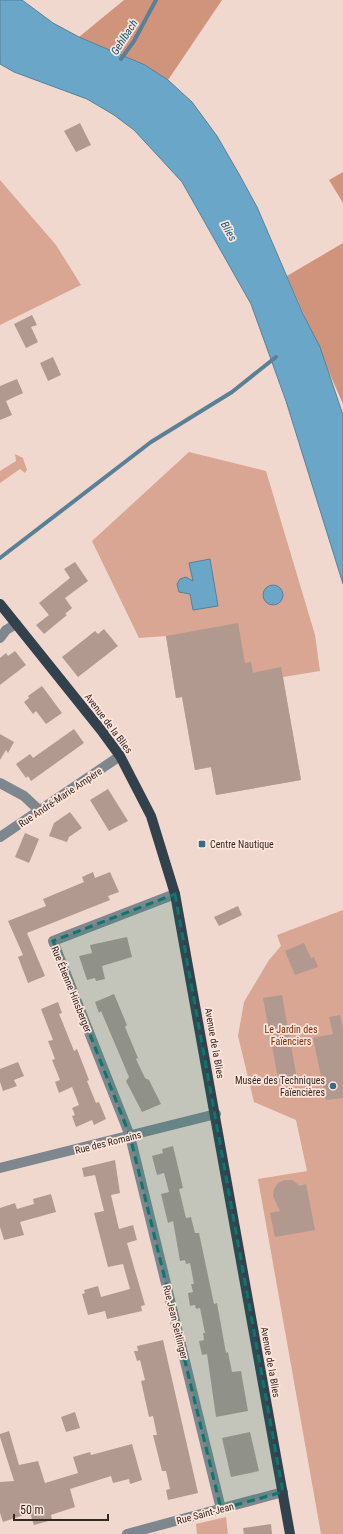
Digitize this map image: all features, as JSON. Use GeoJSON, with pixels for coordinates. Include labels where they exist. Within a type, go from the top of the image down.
{"type":"FeatureCollection","features":[{"type":"Feature","properties":{"kind":"main road","name":"Avenue de la Blies"},"geometry":{"type":"LineString","coordinates":[[0,604],[120,756],[151,816],[175,894],[216,1114],[290,1534]]}},
{"type":"Feature","properties":{"kind":"street"},"geometry":{"type":"LineString","coordinates":[[0,638],[6,630],[16,624]]}},
{"type":"Feature","properties":{"kind":"street","name":"Rue André-Marie Ampère"},"geometry":{"type":"LineString","coordinates":[[0,837],[120,756]]}},
{"type":"Feature","properties":{"kind":"street"},"geometry":{"type":"LineString","coordinates":[[0,783],[24,796],[40,810]]}},
{"type":"Feature","properties":{"kind":"street","name":"Rue Étienne Hinsberger"},"geometry":{"type":"LineString","coordinates":[[130,1136],[53,942],[175,894]]}},
{"type":"Feature","properties":{"kind":"street","name":"Rue des Romains"},"geometry":{"type":"LineString","coordinates":[[0,1168],[216,1114]]}},
{"type":"Feature","properties":{"kind":"street","name":"Rue Jean Seitlinger"},"geometry":{"type":"LineString","coordinates":[[130,1136],[221,1509]]}},
{"type":"Feature","properties":{"kind":"street","name":"Rue Saint-Jean"},"geometry":{"type":"LineString","coordinates":[[127,1534],[283,1492]]}},
{"type":"Feature","properties":{"kind":"highlighted area"},"geometry":{"type":"Polygon","coordinates":[[[175,894],[283,1492],[221,1509],[130,1136],[53,941],[175,894]]]}},
{"type":"Feature","properties":{"kind":"green space"},"geometry":{"type":"Polygon","coordinates":[[[0,180],[56,245],[81,285],[0,325],[0,180]]]}},
{"type":"Feature","properties":{"kind":"green space"},"geometry":{"type":"Polygon","coordinates":[[[189,452],[266,471],[315,635],[320,671],[283,677],[301,780],[216,795],[211,767],[195,770],[182,697],[176,698],[166,636],[139,638],[92,541],[189,452]]]}},
{"type":"Feature","properties":{"kind":"green space"},"geometry":{"type":"Polygon","coordinates":[[[15,454],[23,458],[27,470],[25,473],[20,469],[0,483],[0,471],[16,461],[15,454]]]}},
{"type":"Feature","properties":{"kind":"green space","name":"Le Jardin des Faïenciers"},"geometry":{"type":"Polygon","coordinates":[[[343,910],[343,1534],[321,1534],[258,1179],[307,1171],[296,1120],[254,1102],[238,1036],[244,1002],[269,960],[281,946],[277,935],[343,910]]]}},
{"type":"Feature","properties":{"kind":"green space"},"geometry":{"type":"Polygon","coordinates":[[[226,1517],[228,1534],[197,1534],[196,1524],[226,1517]]]}},
{"type":"Feature","properties":{"kind":"shaded area"},"geometry":{"type":"Polygon","coordinates":[[[124,0],[222,0],[168,80],[145,65],[79,37],[124,0]]]}},
{"type":"Feature","properties":{"kind":"shaded area"},"geometry":{"type":"Polygon","coordinates":[[[343,172],[343,203],[329,180],[343,172]]]}},
{"type":"Feature","properties":{"kind":"shaded area"},"geometry":{"type":"Polygon","coordinates":[[[343,243],[343,404],[287,276],[343,243]]]}},
{"type":"Feature","properties":{"kind":"water","name":"Blies"},"geometry":{"type":"Polygon","coordinates":[[[0,0],[22,0],[53,23],[79,37],[145,65],[168,80],[192,102],[217,136],[257,207],[303,314],[320,347],[343,415],[343,584],[286,401],[251,304],[182,182],[134,130],[114,115],[87,99],[14,72],[0,64],[0,0]]]}},
{"type":"Feature","properties":{"kind":"water"},"geometry":{"type":"Polygon","coordinates":[[[210,559],[218,606],[193,610],[190,594],[179,592],[177,584],[180,579],[186,577],[193,581],[189,563],[210,559]]]}},
{"type":"Feature","properties":{"kind":"water"},"geometry":{"type":"Polygon","coordinates":[[[269,585],[277,585],[283,591],[283,599],[277,605],[269,605],[263,599],[263,591],[269,585]]]}},
{"type":"Feature","properties":{"kind":"building"},"geometry":{"type":"Polygon","coordinates":[[[80,123],[91,145],[76,152],[64,131],[80,123]]]}},
{"type":"Feature","properties":{"kind":"building"},"geometry":{"type":"Polygon","coordinates":[[[32,315],[37,325],[31,327],[38,342],[26,348],[14,324],[32,315]]]}},
{"type":"Feature","properties":{"kind":"building"},"geometry":{"type":"Polygon","coordinates":[[[53,357],[61,375],[48,381],[40,363],[53,357]]]}},
{"type":"Feature","properties":{"kind":"building"},"geometry":{"type":"Polygon","coordinates":[[[17,379],[23,393],[6,401],[12,415],[0,420],[0,386],[17,379]]]}},
{"type":"Feature","properties":{"kind":"building"},"geometry":{"type":"Polygon","coordinates":[[[75,562],[88,581],[65,598],[72,608],[65,614],[67,615],[44,634],[36,625],[49,615],[39,603],[70,578],[64,569],[75,562]]]}},
{"type":"Feature","properties":{"kind":"building"},"geometry":{"type":"Polygon","coordinates":[[[238,623],[245,663],[251,662],[253,673],[281,667],[301,780],[216,795],[211,767],[195,770],[182,697],[176,698],[166,636],[238,623]]]}},
{"type":"Feature","properties":{"kind":"building"},"geometry":{"type":"Polygon","coordinates":[[[104,629],[118,646],[78,677],[62,657],[95,631],[98,634],[104,629]]]}},
{"type":"Feature","properties":{"kind":"building"},"geometry":{"type":"Polygon","coordinates":[[[15,651],[26,665],[0,685],[0,658],[6,653],[8,656],[15,651]]]}},
{"type":"Feature","properties":{"kind":"building"},"geometry":{"type":"Polygon","coordinates":[[[42,686],[62,713],[46,724],[36,711],[33,714],[24,702],[29,698],[28,696],[42,686]]]}},
{"type":"Feature","properties":{"kind":"building"},"geometry":{"type":"Polygon","coordinates":[[[74,729],[84,743],[31,781],[28,776],[26,778],[16,764],[30,754],[33,758],[74,729]]]}},
{"type":"Feature","properties":{"kind":"building"},"geometry":{"type":"Polygon","coordinates":[[[0,734],[14,742],[8,753],[6,750],[0,760],[0,734]]]}},
{"type":"Feature","properties":{"kind":"building"},"geometry":{"type":"Polygon","coordinates":[[[108,789],[128,821],[109,831],[90,800],[108,789]]]}},
{"type":"Feature","properties":{"kind":"building"},"geometry":{"type":"Polygon","coordinates":[[[70,812],[82,828],[69,837],[67,842],[49,836],[54,823],[70,812]]]}},
{"type":"Feature","properties":{"kind":"building"},"geometry":{"type":"Polygon","coordinates":[[[25,833],[39,839],[29,863],[15,857],[25,833]]]}},
{"type":"Feature","properties":{"kind":"building"},"geometry":{"type":"Polygon","coordinates":[[[93,872],[95,878],[110,872],[119,892],[108,896],[110,900],[27,933],[45,976],[28,983],[18,957],[23,955],[8,921],[46,906],[43,899],[84,882],[82,877],[93,872]]]}},
{"type":"Feature","properties":{"kind":"building"},"geometry":{"type":"Polygon","coordinates":[[[238,906],[242,915],[219,926],[214,917],[238,906]]]}},
{"type":"Feature","properties":{"kind":"building"},"geometry":{"type":"Polygon","coordinates":[[[127,937],[132,957],[102,966],[105,979],[96,981],[95,978],[87,980],[79,956],[92,953],[90,945],[127,937]]]}},
{"type":"Feature","properties":{"kind":"building"},"geometry":{"type":"Polygon","coordinates":[[[304,943],[311,958],[314,957],[318,967],[295,975],[285,951],[304,943]]]}},
{"type":"Feature","properties":{"kind":"building"},"geometry":{"type":"Polygon","coordinates":[[[114,994],[127,1025],[125,1027],[138,1058],[136,1059],[145,1078],[149,1080],[161,1104],[142,1112],[126,1081],[129,1077],[101,1011],[99,1013],[95,1002],[114,994]]]}},
{"type":"Feature","properties":{"kind":"building"},"geometry":{"type":"Polygon","coordinates":[[[282,995],[297,1079],[279,1083],[263,998],[282,995]]]}},
{"type":"Feature","properties":{"kind":"building"},"geometry":{"type":"Polygon","coordinates":[[[58,1002],[62,1013],[59,1014],[74,1051],[77,1049],[96,1103],[99,1102],[106,1119],[94,1125],[92,1120],[76,1127],[72,1116],[75,1115],[72,1108],[79,1105],[72,1087],[59,1093],[55,1082],[60,1080],[52,1060],[55,1059],[48,1041],[53,1040],[41,1009],[58,1002]]]}},
{"type":"Feature","properties":{"kind":"building"},"geometry":{"type":"Polygon","coordinates":[[[340,1015],[343,1029],[343,1098],[326,1100],[313,1038],[333,1034],[329,1017],[340,1015]]]}},
{"type":"Feature","properties":{"kind":"building"},"geometry":{"type":"Polygon","coordinates":[[[18,1062],[24,1076],[14,1080],[17,1086],[3,1091],[0,1082],[0,1069],[18,1062]]]}},
{"type":"Feature","properties":{"kind":"building"},"geometry":{"type":"Polygon","coordinates":[[[173,1146],[183,1188],[179,1189],[186,1218],[191,1217],[195,1233],[199,1233],[214,1304],[217,1303],[226,1353],[228,1352],[232,1372],[241,1371],[248,1411],[216,1417],[207,1354],[202,1355],[199,1341],[204,1340],[203,1333],[205,1333],[200,1308],[196,1309],[195,1305],[190,1306],[188,1293],[193,1292],[191,1284],[194,1284],[190,1263],[186,1264],[185,1260],[180,1261],[173,1221],[168,1223],[161,1194],[169,1192],[164,1173],[157,1175],[152,1156],[163,1153],[162,1149],[173,1146]]]}},
{"type":"Feature","properties":{"kind":"building"},"geometry":{"type":"Polygon","coordinates":[[[115,1160],[120,1193],[111,1195],[119,1229],[133,1225],[137,1240],[127,1243],[145,1305],[141,1306],[142,1311],[107,1319],[105,1311],[88,1315],[82,1294],[85,1293],[84,1290],[98,1286],[101,1297],[130,1289],[123,1264],[108,1267],[94,1213],[104,1211],[95,1175],[84,1177],[82,1168],[115,1160]]]}},
{"type":"Feature","properties":{"kind":"building"},"geometry":{"type":"Polygon","coordinates":[[[285,1180],[292,1180],[300,1186],[306,1184],[315,1230],[275,1237],[270,1213],[280,1211],[273,1196],[274,1189],[278,1183],[285,1180]]]}},
{"type":"Feature","properties":{"kind":"building"},"geometry":{"type":"Polygon","coordinates":[[[51,1194],[56,1212],[20,1222],[24,1235],[4,1240],[0,1227],[0,1208],[15,1203],[17,1209],[34,1204],[33,1199],[51,1194]]]}},
{"type":"Feature","properties":{"kind":"building"},"geometry":{"type":"Polygon","coordinates":[[[163,1340],[198,1493],[168,1500],[166,1490],[170,1489],[166,1471],[162,1471],[153,1435],[157,1435],[153,1416],[149,1417],[141,1381],[145,1380],[140,1360],[137,1361],[134,1351],[138,1351],[137,1346],[163,1340]]]}},
{"type":"Feature","properties":{"kind":"building"},"geometry":{"type":"Polygon","coordinates":[[[75,1412],[80,1428],[66,1432],[61,1417],[75,1412]]]}},
{"type":"Feature","properties":{"kind":"building"},"geometry":{"type":"Polygon","coordinates":[[[9,1431],[19,1465],[38,1461],[45,1483],[78,1473],[73,1457],[90,1452],[91,1455],[132,1444],[142,1480],[130,1484],[129,1479],[113,1483],[111,1476],[70,1489],[75,1507],[51,1515],[52,1520],[34,1525],[30,1513],[3,1522],[0,1513],[0,1482],[14,1481],[0,1434],[9,1431]]]}},
{"type":"Feature","properties":{"kind":"building"},"geometry":{"type":"Polygon","coordinates":[[[250,1432],[259,1471],[231,1477],[222,1438],[250,1432]]]}},
{"type":"Feature","properties":{"kind":"building"},"geometry":{"type":"Polygon","coordinates":[[[271,1524],[272,1534],[244,1534],[243,1528],[271,1524]]]}},
{"type":"Feature","properties":{"kind":"waterway","name":"Gehlbach"},"geometry":{"type":"LineString","coordinates":[[121,59],[134,41],[156,0]]}},
{"type":"Feature","properties":{"kind":"waterway"},"geometry":{"type":"LineString","coordinates":[[0,558],[151,442],[232,392],[276,357]]}},
{"type":"Feature","properties":{"kind":"place","name":"Centre Nautique"},"geometry":{"type":"Point","coordinates":[202,844]}},
{"type":"Feature","properties":{"kind":"place","name":"Musée des Techniques Faïencières"},"geometry":{"type":"Point","coordinates":[333,1086]}}]}
